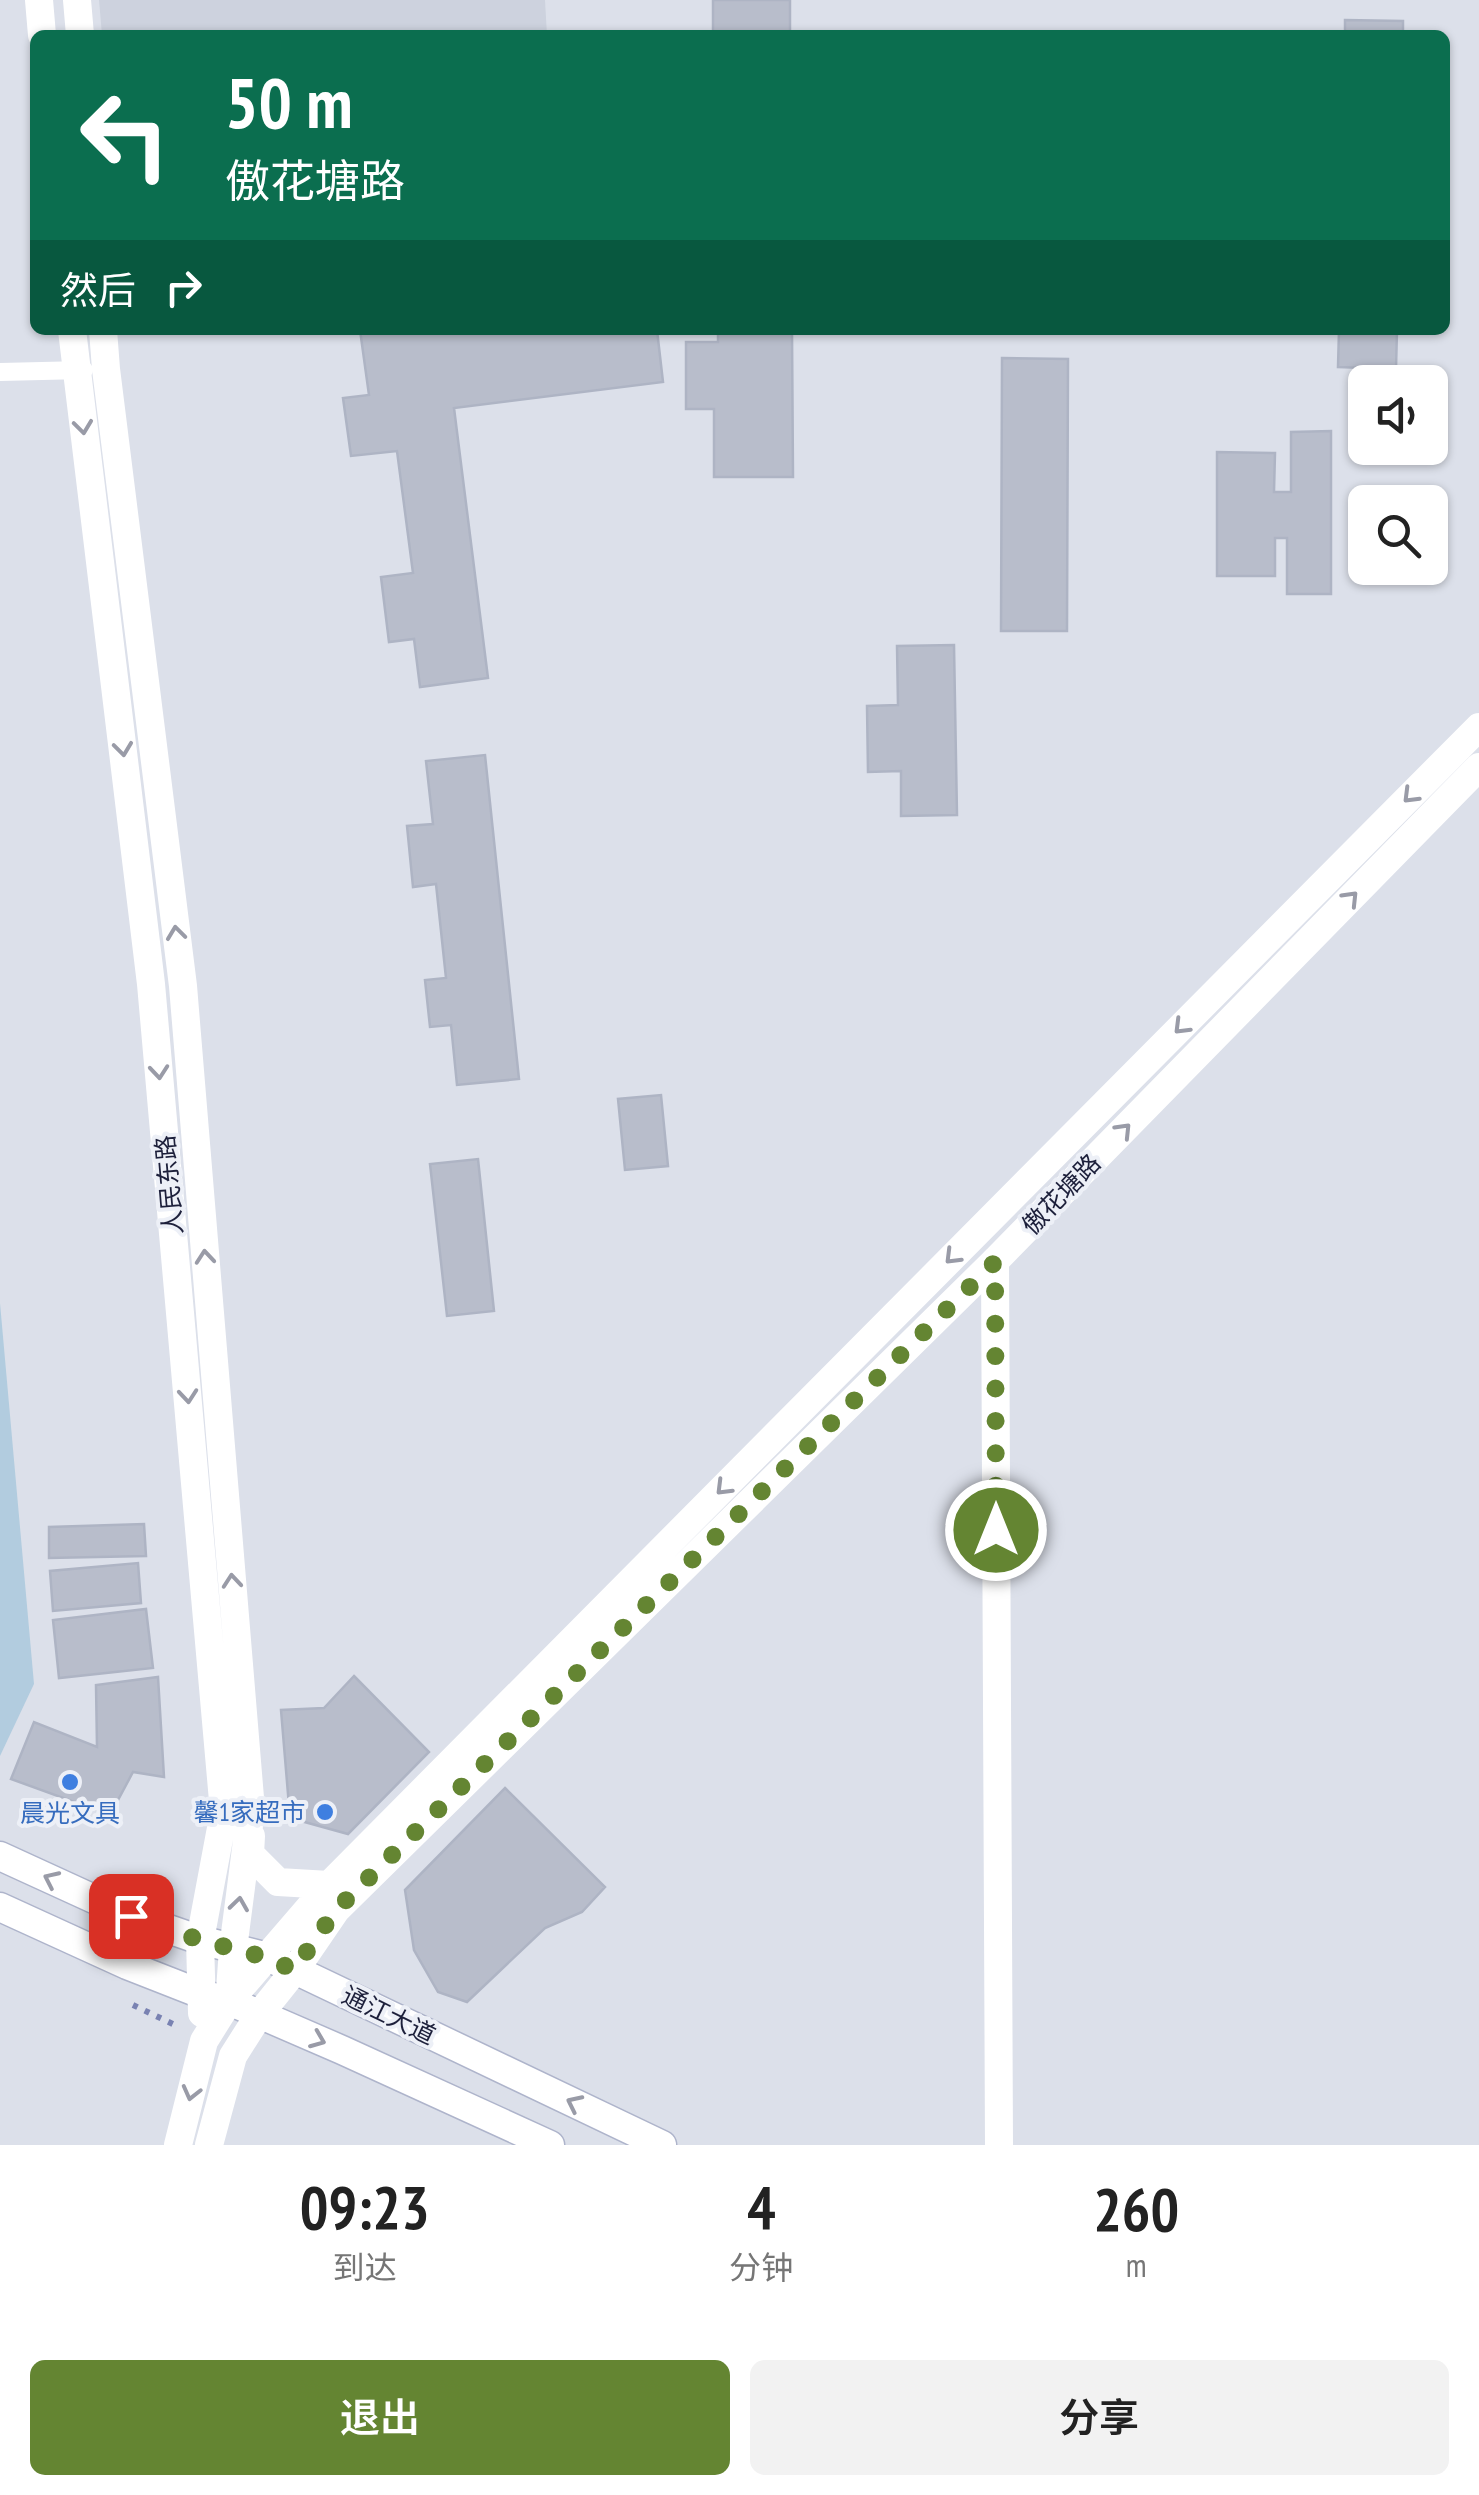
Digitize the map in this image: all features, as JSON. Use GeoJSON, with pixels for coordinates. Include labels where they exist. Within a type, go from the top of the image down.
{"type":"FeatureCollection","features":[{"type":"Feature","properties":{"kind":"street"},"geometry":{"type":"LineString","coordinates":[[39,0],[42,30]]}},
{"type":"Feature","properties":{"kind":"street"},"geometry":{"type":"LineString","coordinates":[[78,0],[80,30]]}},
{"type":"Feature","properties":{"kind":"street","name":"人民东路"},"geometry":{"type":"LineString","coordinates":[[72,335],[151,984],[224,1812],[200,1940],[204,2040]]}},
{"type":"Feature","properties":{"kind":"street","name":"人民东路"},"geometry":{"type":"LineString","coordinates":[[104,335],[183,986],[252,1810],[228,2001]]}},
{"type":"Feature","properties":{"kind":"street"},"geometry":{"type":"LineString","coordinates":[[178,2145],[204,2040],[228,2001],[329,1885],[1479,727]]}},
{"type":"Feature","properties":{"kind":"street","name":"傲花塘路"},"geometry":{"type":"LineString","coordinates":[[210,2145],[233,2056],[336,1910],[995,1262],[1479,767]]}},
{"type":"Feature","properties":{"kind":"street"},"geometry":{"type":"LineString","coordinates":[[995,1262],[999,2145]]}},
{"type":"Feature","properties":{"kind":"street"},"geometry":{"type":"LineString","coordinates":[[252,1810],[250,1854],[278,1882],[329,1885]]}},
{"type":"Feature","properties":{"kind":"street","name":"通江大道"},"geometry":{"type":"LineString","coordinates":[[0,1856],[131,1916],[268,1958],[662,2145]]}},
{"type":"Feature","properties":{"kind":"street","name":"通江大道"},"geometry":{"type":"LineString","coordinates":[[0,1907],[127,1965],[228,2001],[342,2050],[550,2145]]}},
{"type":"Feature","properties":{"kind":"street","name":"傲花塘路"},"geometry":{"type":"LineString","coordinates":[[228,2001],[233,2056]]}},
{"type":"Feature","properties":{"kind":"lane"},"geometry":{"type":"LineString","coordinates":[[0,372],[106,369]]}},
{"type":"Feature","properties":{"kind":"shaded area"},"geometry":{"type":"Polygon","coordinates":[[[99,0],[545,0],[547,30],[102,30],[99,0]]]}},
{"type":"Feature","properties":{"kind":"shaded area"},"geometry":{"type":"Polygon","coordinates":[[[0,1303],[34,1684],[0,1756],[0,1303]]]}},
{"type":"Feature","properties":{"kind":"building"},"geometry":{"type":"Polygon","coordinates":[[[713,0],[790,0],[790,30],[713,30],[713,0]]]}},
{"type":"Feature","properties":{"kind":"building"},"geometry":{"type":"Polygon","coordinates":[[[1345,20],[1403,21],[1403,30],[1345,30],[1345,20]]]}},
{"type":"Feature","properties":{"kind":"building"},"geometry":{"type":"Polygon","coordinates":[[[361,335],[658,335],[663,382],[454,408],[488,678],[420,687],[414,639],[389,642],[381,577],[413,573],[397,451],[351,456],[343,398],[369,395],[361,335]]]}},
{"type":"Feature","properties":{"kind":"building"},"geometry":{"type":"Polygon","coordinates":[[[718,335],[792,335],[793,477],[714,477],[714,409],[686,409],[686,342],[718,342],[718,335]]]}},
{"type":"Feature","properties":{"kind":"building"},"geometry":{"type":"Polygon","coordinates":[[[1339,335],[1397,335],[1396,365],[1338,367],[1339,335]]]}},
{"type":"Feature","properties":{"kind":"building"},"geometry":{"type":"Polygon","coordinates":[[[1002,358],[1068,359],[1067,631],[1001,631],[1002,358]]]}},
{"type":"Feature","properties":{"kind":"building"},"geometry":{"type":"Polygon","coordinates":[[[1331,431],[1331,594],[1287,594],[1287,538],[1275,538],[1275,576],[1217,576],[1217,452],[1275,453],[1274,492],[1291,492],[1291,432],[1331,431]]]}},
{"type":"Feature","properties":{"kind":"building"},"geometry":{"type":"Polygon","coordinates":[[[954,645],[957,815],[901,816],[901,771],[868,772],[867,706],[898,705],[897,646],[954,645]]]}},
{"type":"Feature","properties":{"kind":"building"},"geometry":{"type":"Polygon","coordinates":[[[485,755],[519,1079],[457,1085],[451,1025],[430,1027],[425,980],[446,978],[436,884],[413,887],[407,826],[433,824],[426,761],[485,755]]]}},
{"type":"Feature","properties":{"kind":"building"},"geometry":{"type":"Polygon","coordinates":[[[661,1095],[668,1166],[625,1170],[618,1099],[661,1095]]]}},
{"type":"Feature","properties":{"kind":"building"},"geometry":{"type":"Polygon","coordinates":[[[478,1159],[494,1311],[447,1316],[430,1164],[478,1159]]]}},
{"type":"Feature","properties":{"kind":"building"},"geometry":{"type":"Polygon","coordinates":[[[144,1524],[146,1556],[49,1558],[49,1527],[144,1524]]]}},
{"type":"Feature","properties":{"kind":"building"},"geometry":{"type":"Polygon","coordinates":[[[138,1563],[141,1603],[53,1611],[50,1571],[138,1563]]]}},
{"type":"Feature","properties":{"kind":"building"},"geometry":{"type":"Polygon","coordinates":[[[146,1609],[153,1668],[59,1678],[53,1620],[146,1609]]]}},
{"type":"Feature","properties":{"kind":"building"},"geometry":{"type":"Polygon","coordinates":[[[354,1676],[429,1752],[348,1834],[290,1818],[281,1710],[324,1708],[354,1676]]]}},
{"type":"Feature","properties":{"kind":"building"},"geometry":{"type":"Polygon","coordinates":[[[158,1677],[164,1777],[133,1772],[110,1815],[11,1779],[34,1722],[97,1747],[96,1685],[158,1677]]]}},
{"type":"Feature","properties":{"kind":"building"},"geometry":{"type":"Polygon","coordinates":[[[505,1788],[605,1887],[582,1912],[545,1928],[467,2002],[438,1992],[414,1950],[405,1890],[505,1788]]]}},
{"type":"Feature","properties":{"kind":"place","name":"晨光文具"},"geometry":{"type":"Point","coordinates":[70,1782]}},
{"type":"Feature","properties":{"kind":"place","name":"馨1家超市"},"geometry":{"type":"Point","coordinates":[325,1812]}},
{"type":"Feature","properties":{"kind":"route"},"geometry":{"type":"LineString","coordinates":[[131,1916],[268,1958],[294,1970],[336,1910],[995,1262],[996,1530]]}}]}
